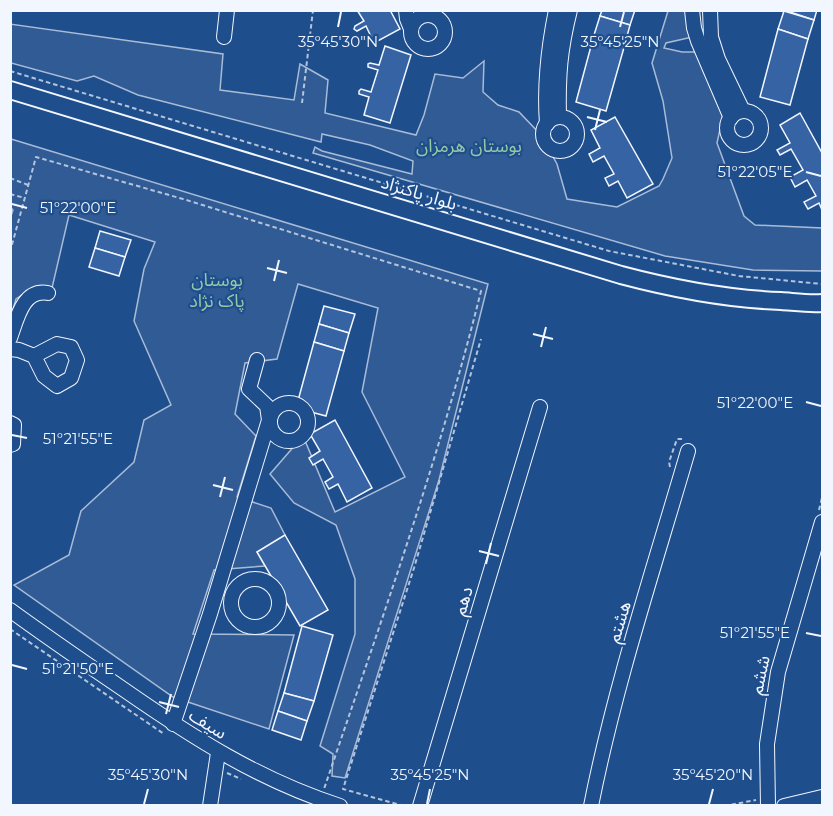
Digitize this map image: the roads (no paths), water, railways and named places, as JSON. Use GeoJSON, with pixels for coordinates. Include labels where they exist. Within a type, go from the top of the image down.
{"type":"FeatureCollection","features":[{"type":"Feature","properties":{"kind":"main road","name":"بلوار پاکنژاد"},"geometry":{"type":"LineString","coordinates":[[10,90],[621,276],[676,290],[718,297],[822,303]]}},
{"type":"Feature","properties":{"kind":"street"},"geometry":{"type":"LineString","coordinates":[[224,37],[227,10]]}},
{"type":"Feature","properties":{"kind":"street"},"geometry":{"type":"LineString","coordinates":[[406,10],[406,20],[417,19]]}},
{"type":"Feature","properties":{"kind":"street"},"geometry":{"type":"LineString","coordinates":[[556,10],[556,43]]}},
{"type":"Feature","properties":{"kind":"street"},"geometry":{"type":"LineString","coordinates":[[553,121],[545,94],[556,43],[570,10]]}},
{"type":"Feature","properties":{"kind":"street"},"geometry":{"type":"LineString","coordinates":[[693,10],[694,28],[704,39],[737,115]]}},
{"type":"Feature","properties":{"kind":"street"},"geometry":{"type":"LineString","coordinates":[[704,39],[710,10]]}},
{"type":"Feature","properties":{"kind":"street"},"geometry":{"type":"LineString","coordinates":[[10,338],[22,306],[28,297],[40,291],[48,293]]}},
{"type":"Feature","properties":{"kind":"street"},"geometry":{"type":"LineString","coordinates":[[10,349],[34,356]]}},
{"type":"Feature","properties":{"kind":"street"},"geometry":{"type":"LineString","coordinates":[[173,724],[210,614],[269,420],[267,406],[249,389],[257,360]]}},
{"type":"Feature","properties":{"kind":"street","name":"دهم"},"geometry":{"type":"LineString","coordinates":[[420,806],[540,407]]}},
{"type":"Feature","properties":{"kind":"street"},"geometry":{"type":"LineString","coordinates":[[10,423],[14,425],[13,444],[10,445]]}},
{"type":"Feature","properties":{"kind":"street","name":"هشتم"},"geometry":{"type":"LineString","coordinates":[[591,806],[602,751],[623,672],[688,450]]}},
{"type":"Feature","properties":{"kind":"street","name":"ششم"},"geometry":{"type":"LineString","coordinates":[[765,803],[767,744],[778,672],[822,522]]}},
{"type":"Feature","properties":{"kind":"street","name":"سیف"},"geometry":{"type":"LineString","coordinates":[[10,610],[218,753],[260,774],[340,806]]}},
{"type":"Feature","properties":{"kind":"street"},"geometry":{"type":"LineString","coordinates":[[210,614],[231,611]]}},
{"type":"Feature","properties":{"kind":"street"},"geometry":{"type":"LineString","coordinates":[[210,806],[218,753]]}},
{"type":"Feature","properties":{"kind":"street"},"geometry":{"type":"LineString","coordinates":[[784,806],[822,797]]}},
{"type":"Feature","properties":{"kind":"park label","name":"بوستان هرمزان"},"geometry":{"type":"Point","coordinates":[469,146]}},
{"type":"Feature","properties":{"kind":"park label","name":"بوستان پاک نژاد"},"geometry":{"type":"Point","coordinates":[217,290]}}]}
